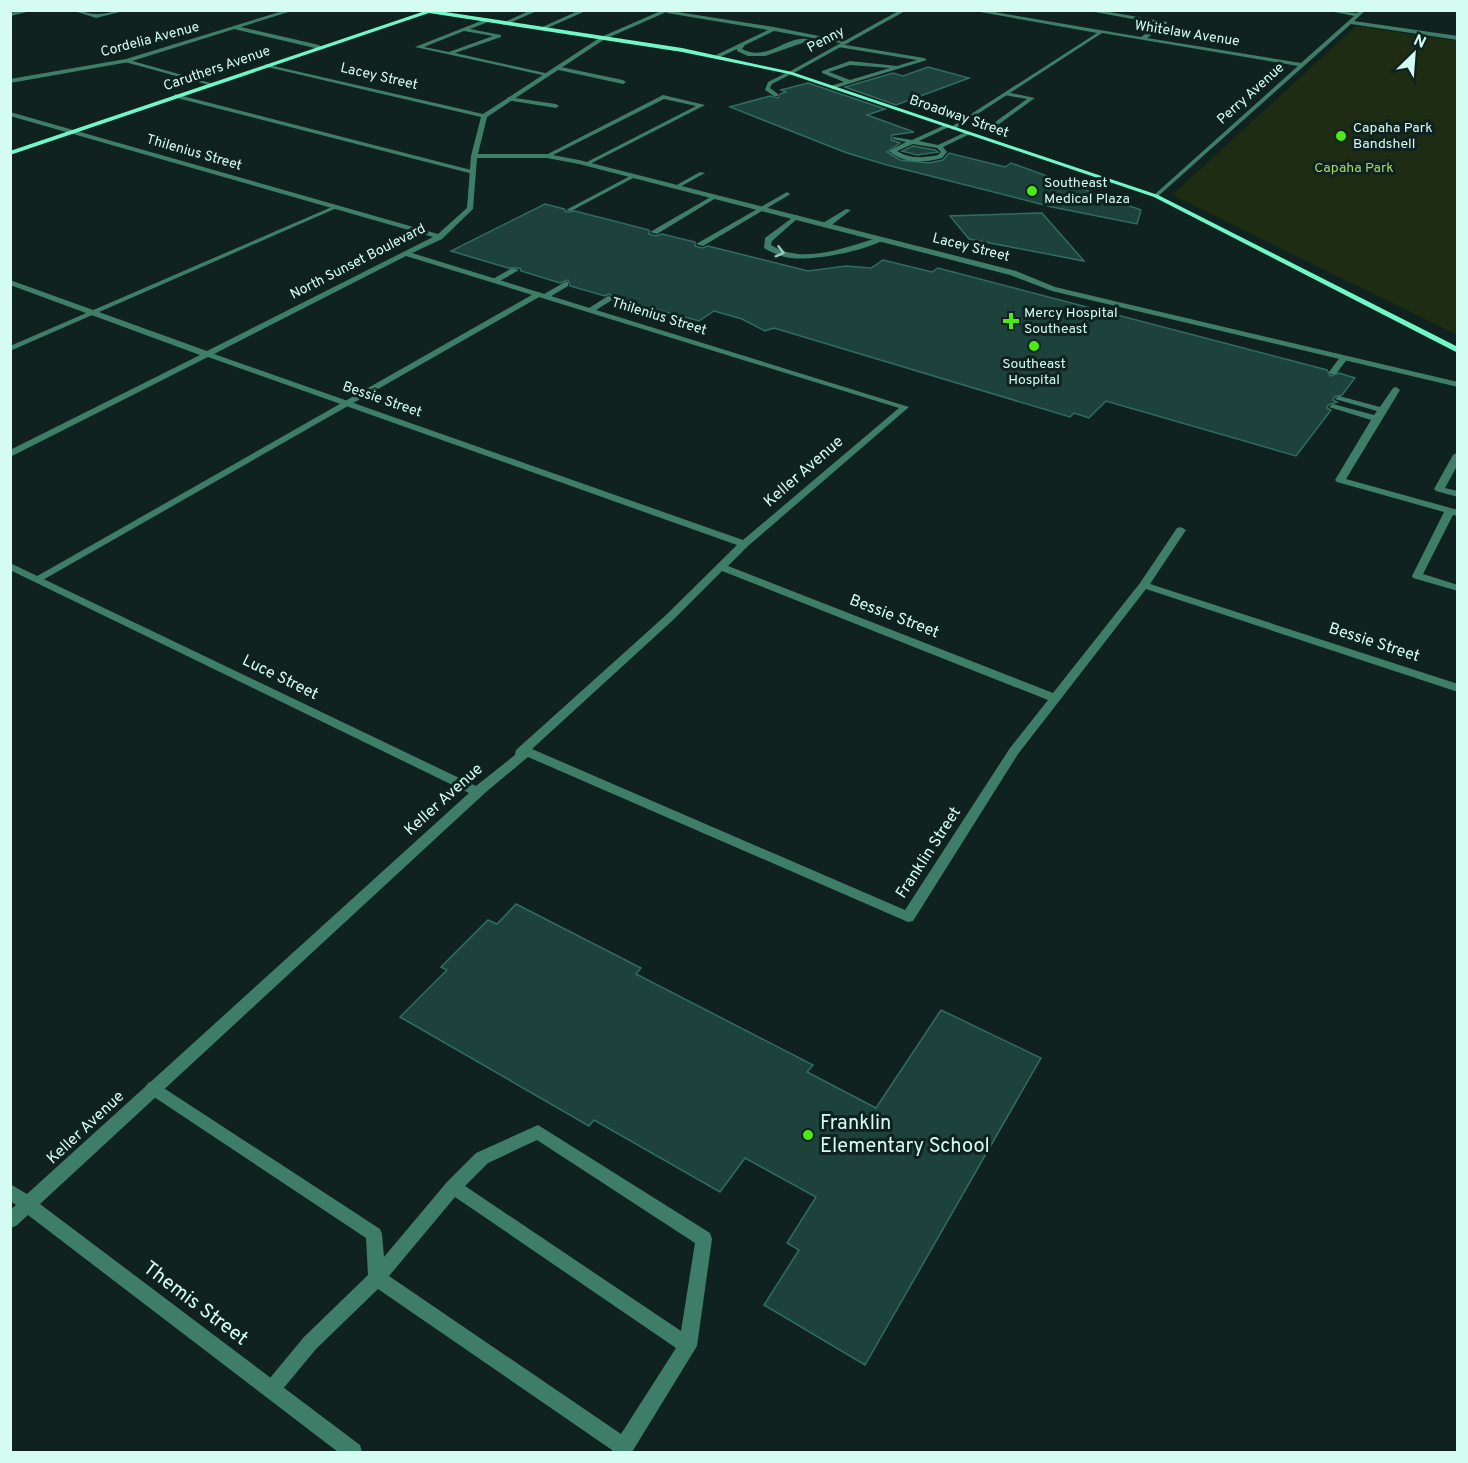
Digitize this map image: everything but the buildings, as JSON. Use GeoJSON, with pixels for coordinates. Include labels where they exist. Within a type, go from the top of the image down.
{"type":"FeatureCollection","features":[{"type":"Feature","properties":{"kind":"main road","name":"Broadway Street"},"geometry":{"type":"LineString","coordinates":[[426,11],[718,56],[790,73],[1156,196],[1458,351]]}},
{"type":"Feature","properties":{"kind":"main road","name":"Caruthers Avenue"},"geometry":{"type":"LineString","coordinates":[[10,153],[426,11]]}},
{"type":"Feature","properties":{"kind":"street"},"geometry":{"type":"LineString","coordinates":[[73,10],[96,16],[126,10]]}},
{"type":"Feature","properties":{"kind":"street"},"geometry":{"type":"LineString","coordinates":[[90,10],[101,10]]}},
{"type":"Feature","properties":{"kind":"street","name":"Cordelia Avenue"},"geometry":{"type":"LineString","coordinates":[[10,81],[127,61],[293,10]]}},
{"type":"Feature","properties":{"kind":"street"},"geometry":{"type":"LineString","coordinates":[[503,24],[537,10]]}},
{"type":"Feature","properties":{"kind":"street"},"geometry":{"type":"LineString","coordinates":[[541,29],[586,10]]}},
{"type":"Feature","properties":{"kind":"street","name":"Penny"},"geometry":{"type":"LineString","coordinates":[[776,95],[767,88],[770,83],[905,10]]}},
{"type":"Feature","properties":{"kind":"street","name":"Whitelaw Avenue"},"geometry":{"type":"LineString","coordinates":[[971,10],[1301,65]]}},
{"type":"Feature","properties":{"kind":"street"},"geometry":{"type":"LineString","coordinates":[[1328,10],[1361,13]]}},
{"type":"Feature","properties":{"kind":"street"},"geometry":{"type":"LineString","coordinates":[[10,15],[29,11]]}},
{"type":"Feature","properties":{"kind":"street"},"geometry":{"type":"LineString","coordinates":[[484,116],[603,38],[668,11],[774,29],[924,60],[832,87]]}},
{"type":"Feature","properties":{"kind":"street"},"geometry":{"type":"LineString","coordinates":[[1092,11],[1165,23],[1141,39]]}},
{"type":"Feature","properties":{"kind":"street","name":"Perry Avenue"},"geometry":{"type":"LineString","coordinates":[[1156,196],[1361,13]]}},
{"type":"Feature","properties":{"kind":"street"},"geometry":{"type":"LineString","coordinates":[[486,21],[418,47],[545,75]]}},
{"type":"Feature","properties":{"kind":"street"},"geometry":{"type":"LineString","coordinates":[[1349,22],[1458,38]]}},
{"type":"Feature","properties":{"kind":"street"},"geometry":{"type":"LineString","coordinates":[[236,28],[320,47]]}},
{"type":"Feature","properties":{"kind":"street"},"geometry":{"type":"LineString","coordinates":[[718,56],[774,29]]}},
{"type":"Feature","properties":{"kind":"street"},"geometry":{"type":"LineString","coordinates":[[450,54],[499,36],[465,30]]}},
{"type":"Feature","properties":{"kind":"street"},"geometry":{"type":"LineString","coordinates":[[939,147],[944,152],[940,157],[923,161],[902,158],[892,151],[908,142],[950,127],[1006,94],[1101,32]]}},
{"type":"Feature","properties":{"kind":"street"},"geometry":{"type":"LineString","coordinates":[[742,45],[739,50],[742,52],[760,56],[797,40],[812,38]]}},
{"type":"Feature","properties":{"kind":"street"},"geometry":{"type":"LineString","coordinates":[[757,65],[812,38]]}},
{"type":"Feature","properties":{"kind":"street"},"geometry":{"type":"LineString","coordinates":[[830,51],[905,66]]}},
{"type":"Feature","properties":{"kind":"street"},"geometry":{"type":"LineString","coordinates":[[127,61],[212,84]]}},
{"type":"Feature","properties":{"kind":"street"},"geometry":{"type":"LineString","coordinates":[[849,82],[824,72],[850,63],[878,64],[897,68]]}},
{"type":"Feature","properties":{"kind":"street","name":"Lacey Street"},"geometry":{"type":"LineString","coordinates":[[267,65],[484,116]]}},
{"type":"Feature","properties":{"kind":"street"},"geometry":{"type":"LineString","coordinates":[[556,68],[623,82]]}},
{"type":"Feature","properties":{"kind":"street"},"geometry":{"type":"LineString","coordinates":[[993,126],[1032,98],[1006,94]]}},
{"type":"Feature","properties":{"kind":"street"},"geometry":{"type":"LineString","coordinates":[[175,96],[473,172]]}},
{"type":"Feature","properties":{"kind":"street"},"geometry":{"type":"LineString","coordinates":[[547,156],[663,97],[702,105],[586,164]]}},
{"type":"Feature","properties":{"kind":"street"},"geometry":{"type":"LineString","coordinates":[[508,99],[556,106]]}},
{"type":"Feature","properties":{"kind":"street","name":"Thilenius Street"},"geometry":{"type":"LineString","coordinates":[[10,114],[439,237]]}},
{"type":"Feature","properties":{"kind":"street","name":"North Sunset Boulevard"},"geometry":{"type":"LineString","coordinates":[[10,454],[439,237],[470,209],[474,156],[484,116]]}},
{"type":"Feature","properties":{"kind":"street"},"geometry":{"type":"LineString","coordinates":[[895,138],[939,147],[968,133]]}},
{"type":"Feature","properties":{"kind":"street","name":"Lacey Street"},"geometry":{"type":"LineString","coordinates":[[474,156],[547,156],[586,164],[1013,273],[1052,289],[1458,385]]}},
{"type":"Feature","properties":{"kind":"street"},"geometry":{"type":"LineString","coordinates":[[676,187],[702,173]]}},
{"type":"Feature","properties":{"kind":"street"},"geometry":{"type":"LineString","coordinates":[[569,210],[634,176]]}},
{"type":"Feature","properties":{"kind":"street"},"geometry":{"type":"LineString","coordinates":[[700,244],[787,194]]}},
{"type":"Feature","properties":{"kind":"street"},"geometry":{"type":"LineString","coordinates":[[654,232],[714,197]]}},
{"type":"Feature","properties":{"kind":"street"},"geometry":{"type":"LineString","coordinates":[[10,349],[336,207]]}},
{"type":"Feature","properties":{"kind":"street"},"geometry":{"type":"LineString","coordinates":[[826,225],[848,210]]}},
{"type":"Feature","properties":{"kind":"street"},"geometry":{"type":"LineString","coordinates":[[796,218],[768,240],[766,246],[772,252],[784,255],[830,254],[881,239]]}},
{"type":"Feature","properties":{"kind":"street","name":"Thilenius Street"},"geometry":{"type":"LineString","coordinates":[[406,254],[905,407]]}},
{"type":"Feature","properties":{"kind":"street"},"geometry":{"type":"LineString","coordinates":[[495,280],[515,270]]}},
{"type":"Feature","properties":{"kind":"street","name":"Bessie Street"},"geometry":{"type":"LineString","coordinates":[[10,282],[346,404],[744,544]]}},
{"type":"Feature","properties":{"kind":"street"},"geometry":{"type":"LineString","coordinates":[[37,579],[346,404],[565,284]]}},
{"type":"Feature","properties":{"kind":"street"},"geometry":{"type":"LineString","coordinates":[[590,310],[611,297]]}},
{"type":"Feature","properties":{"kind":"street"},"geometry":{"type":"LineString","coordinates":[[1333,372],[1344,358]]}},
{"type":"Feature","properties":{"kind":"street"},"geometry":{"type":"LineString","coordinates":[[1396,390],[1340,480],[1454,512],[1417,576],[1458,588]]}},
{"type":"Feature","properties":{"kind":"street"},"geometry":{"type":"LineString","coordinates":[[1336,403],[1379,415]]}},
{"type":"Feature","properties":{"kind":"street","name":"Keller Avenue"},"geometry":{"type":"LineString","coordinates":[[10,1221],[669,618],[744,544],[905,407]]}},
{"type":"Feature","properties":{"kind":"street"},"geometry":{"type":"LineString","coordinates":[[1458,455],[1440,489],[1458,494]]}},
{"type":"Feature","properties":{"kind":"street","name":"Franklin Street"},"geometry":{"type":"LineString","coordinates":[[477,792],[527,752],[908,917],[1014,751],[1144,585],[1180,530]]}},
{"type":"Feature","properties":{"kind":"street","name":"Luce Street"},"geometry":{"type":"LineString","coordinates":[[10,566],[477,792]]}},
{"type":"Feature","properties":{"kind":"street","name":"Bessie Street"},"geometry":{"type":"LineString","coordinates":[[721,567],[1055,698]]}},
{"type":"Feature","properties":{"kind":"street","name":"Bessie Street"},"geometry":{"type":"LineString","coordinates":[[1144,585],[1458,687]]}},
{"type":"Feature","properties":{"kind":"street"},"geometry":{"type":"LineString","coordinates":[[153,1088],[374,1234],[377,1278]]}},
{"type":"Feature","properties":{"kind":"street"},"geometry":{"type":"LineString","coordinates":[[271,1390],[310,1343],[377,1278],[453,1187],[482,1158],[537,1132],[704,1239],[688,1346],[622,1450],[377,1278]]}},
{"type":"Feature","properties":{"kind":"street"},"geometry":{"type":"LineString","coordinates":[[453,1187],[688,1346]]}},
{"type":"Feature","properties":{"kind":"street","name":"Themis Street"},"geometry":{"type":"LineString","coordinates":[[10,1191],[353,1452]]}},
{"type":"Feature","properties":{"kind":"green space","name":"Capaha Park"},"geometry":{"type":"Polygon","coordinates":[[[1356,26],[1457,41],[1457,335],[1172,195],[1356,26]]]}},
{"type":"Feature","properties":{"kind":"place","name":"Capaha Park Bandshell"},"geometry":{"type":"Point","coordinates":[1341,136]}},
{"type":"Feature","properties":{"kind":"place","name":"Southeast Medical Plaza"},"geometry":{"type":"Point","coordinates":[1032,191]}},
{"type":"Feature","properties":{"kind":"place","name":"Mercy Hospital Southeast"},"geometry":{"type":"Point","coordinates":[1011,321]}},
{"type":"Feature","properties":{"kind":"place","name":"Southeast Hospital"},"geometry":{"type":"Point","coordinates":[1034,346]}},
{"type":"Feature","properties":{"kind":"place","name":"Franklin Elementary School"},"geometry":{"type":"Point","coordinates":[808,1135]}}]}
